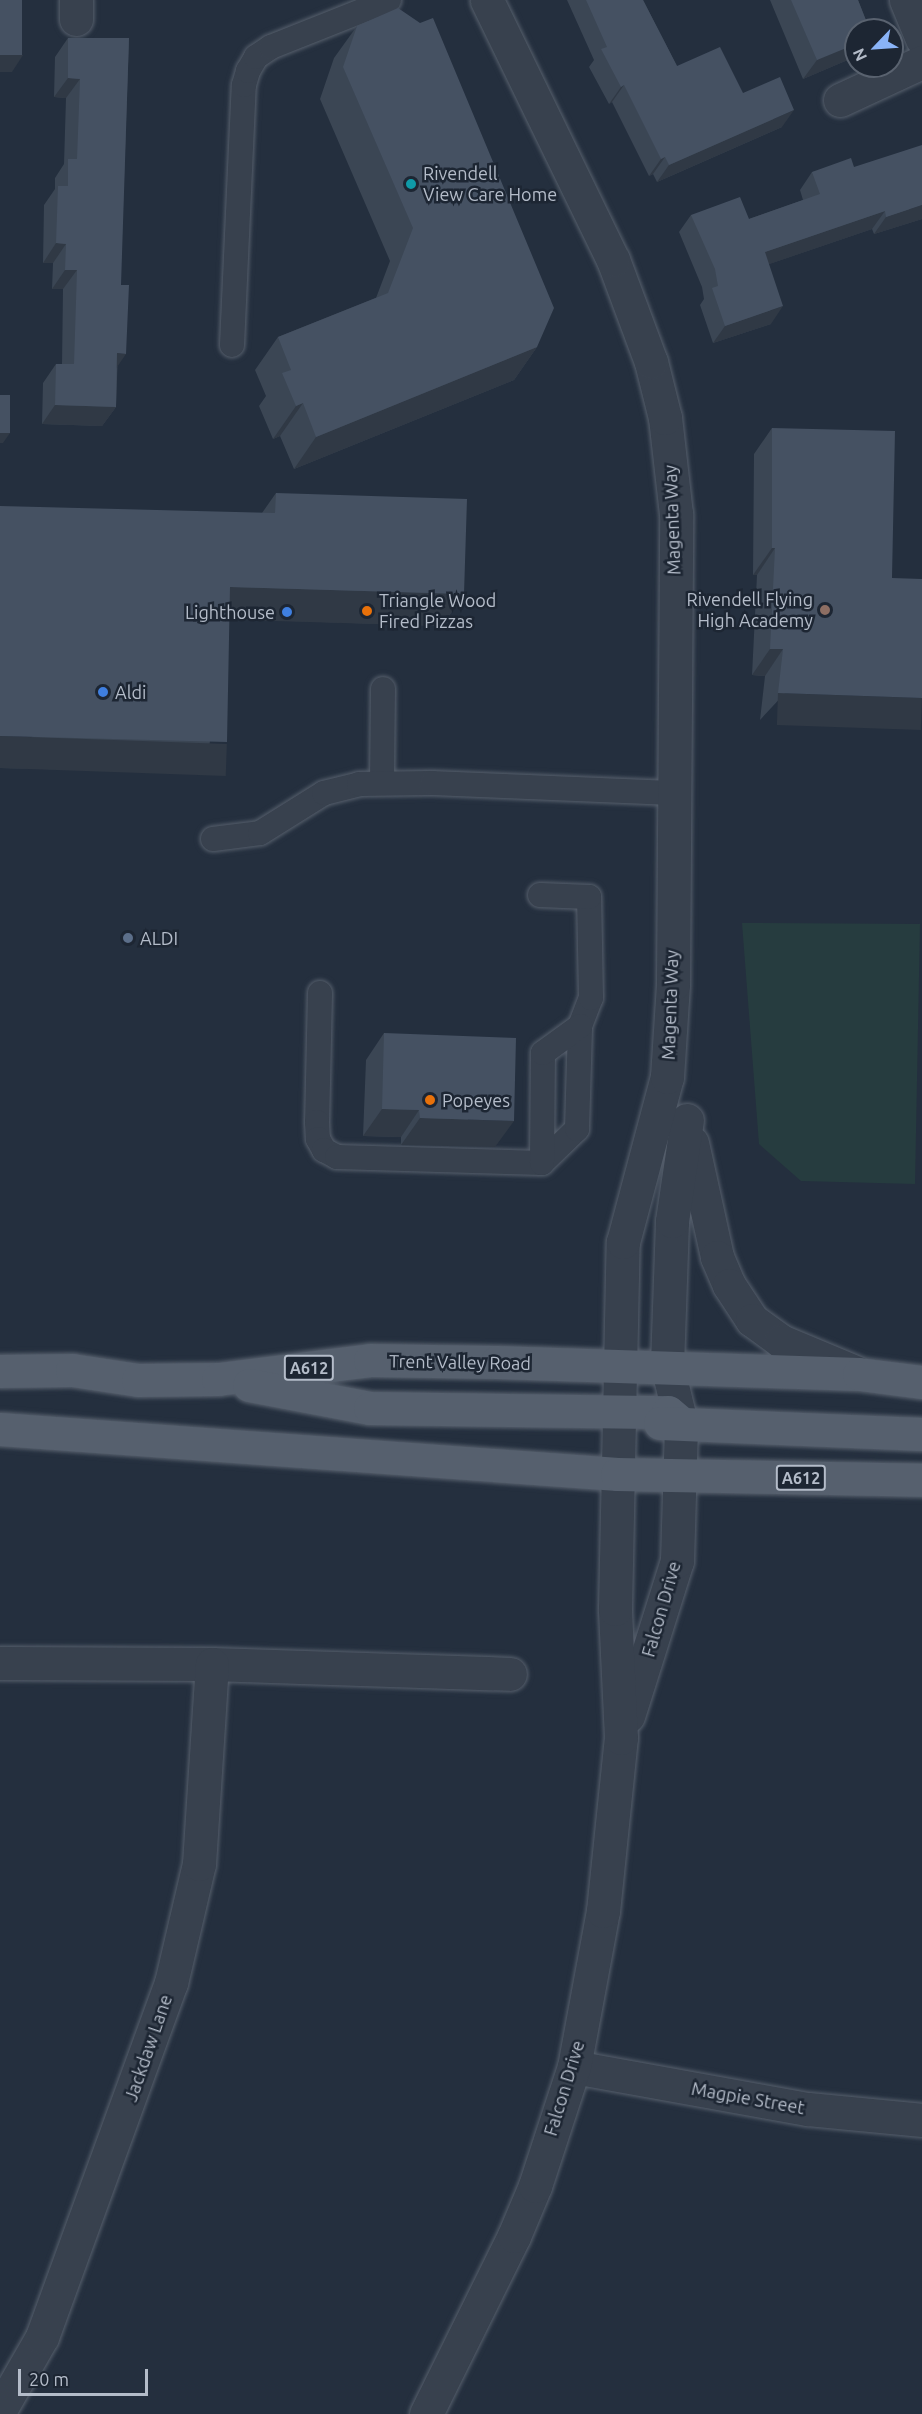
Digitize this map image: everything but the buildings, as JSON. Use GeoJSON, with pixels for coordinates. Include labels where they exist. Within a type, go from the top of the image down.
{"type":"FeatureCollection","features":[{"type":"Feature","properties":{"kind":"main road","name":"Trent Valley Road"},"geometry":{"type":"LineString","coordinates":[[0,1371],[72,1370],[138,1380],[218,1379],[370,1360],[667,1365],[859,1374],[922,1382]]}},
{"type":"Feature","properties":{"kind":"main road","name":"A612"},"geometry":{"type":"LineString","coordinates":[[218,1379],[370,1408],[668,1412],[681,1423],[922,1434]]}},
{"type":"Feature","properties":{"kind":"main road","name":"A612"},"geometry":{"type":"LineString","coordinates":[[0,1429],[617,1474],[922,1480]]}},
{"type":"Feature","properties":{"kind":"street","name":"Magenta Way"},"geometry":{"type":"LineString","coordinates":[[487,0],[613,260],[642,334],[660,397],[676,514],[672,793],[673,984],[667,1077],[622,1242],[619,1364]]}},
{"type":"Feature","properties":{"kind":"street"},"geometry":{"type":"LineString","coordinates":[[906,0],[922,39]]}},
{"type":"Feature","properties":{"kind":"street"},"geometry":{"type":"LineString","coordinates":[[840,100],[922,62]]}},
{"type":"Feature","properties":{"kind":"street"},"geometry":{"type":"LineString","coordinates":[[667,1077],[687,1120],[717,1257],[729,1285],[752,1320],[781,1341],[859,1374]]}},
{"type":"Feature","properties":{"kind":"street","name":"Falcon Drive"},"geometry":{"type":"LineString","coordinates":[[621,1738],[677,1561],[681,1423],[667,1365],[672,1221],[687,1120]]}},
{"type":"Feature","properties":{"kind":"street","name":"Falcon Drive"},"geometry":{"type":"LineString","coordinates":[[426,2414],[524,2213],[574,2067],[603,1911],[621,1738],[615,1610],[619,1364]]}},
{"type":"Feature","properties":{"kind":"street"},"geometry":{"type":"LineString","coordinates":[[0,1663],[212,1664],[510,1674]]}},
{"type":"Feature","properties":{"kind":"street","name":"Jackdaw Lane"},"geometry":{"type":"LineString","coordinates":[[0,2410],[42,2337],[171,1983],[200,1864],[212,1664]]}},
{"type":"Feature","properties":{"kind":"street","name":"Magpie Street"},"geometry":{"type":"LineString","coordinates":[[574,2067],[808,2109],[922,2120]]}},
{"type":"Feature","properties":{"kind":"lane"},"geometry":{"type":"LineString","coordinates":[[232,345],[244,85],[248,71],[256,57],[271,47],[389,0]]}},
{"type":"Feature","properties":{"kind":"lane"},"geometry":{"type":"LineString","coordinates":[[382,782],[383,689]]}},
{"type":"Feature","properties":{"kind":"lane"},"geometry":{"type":"LineString","coordinates":[[213,839],[260,833],[324,793],[382,782],[672,793]]}},
{"type":"Feature","properties":{"kind":"lane"},"geometry":{"type":"LineString","coordinates":[[320,993],[317,1122],[318,1139],[324,1150],[337,1157],[542,1163],[577,1129],[580,1026],[591,998],[589,897],[540,895]]}},
{"type":"Feature","properties":{"kind":"lane"},"geometry":{"type":"LineString","coordinates":[[542,1163],[543,1053],[580,1026]]}},
{"type":"Feature","properties":{"kind":"green space"},"geometry":{"type":"Polygon","coordinates":[[[742,923],[920,924],[915,1184],[801,1181],[759,1144],[742,923]]]}},
{"type":"Feature","properties":{"kind":"place","name":"Rivendell View Care Home"},"geometry":{"type":"Point","coordinates":[411,184]}},
{"type":"Feature","properties":{"kind":"place","name":"Rivendell Flying High Academy"},"geometry":{"type":"Point","coordinates":[825,610]}},
{"type":"Feature","properties":{"kind":"place","name":"Triangle Wood Fired Pizzas"},"geometry":{"type":"Point","coordinates":[367,611]}},
{"type":"Feature","properties":{"kind":"place","name":"Lighthouse"},"geometry":{"type":"Point","coordinates":[287,612]}},
{"type":"Feature","properties":{"kind":"place","name":"Aldi"},"geometry":{"type":"Point","coordinates":[103,692]}},
{"type":"Feature","properties":{"kind":"place","name":"ALDI"},"geometry":{"type":"Point","coordinates":[128,938]}},
{"type":"Feature","properties":{"kind":"place","name":"Popeyes"},"geometry":{"type":"Point","coordinates":[430,1100]}}]}
